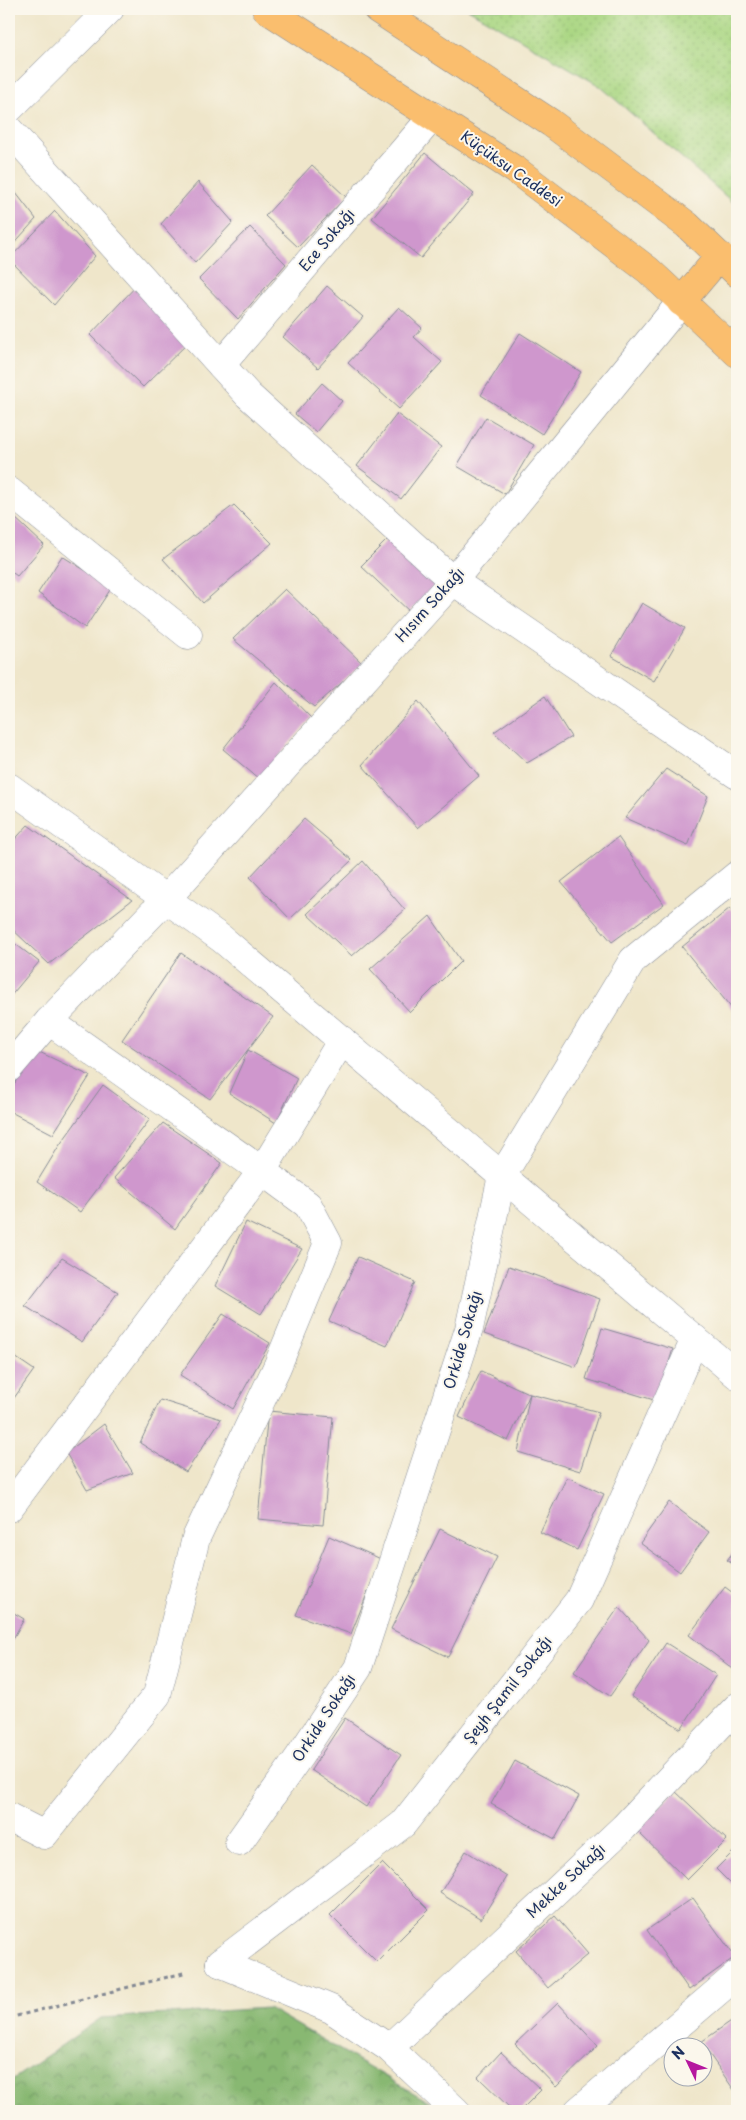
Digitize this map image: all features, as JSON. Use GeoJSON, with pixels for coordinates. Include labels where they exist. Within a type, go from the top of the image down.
{"type":"FeatureCollection","features":[{"type":"Feature","properties":{"kind":"main road","name":"Küçüksu Caddesi"},"geometry":{"type":"LineString","coordinates":[[266,9],[517,171],[648,270],[737,353]]}},
{"type":"Feature","properties":{"kind":"main road"},"geometry":{"type":"LineString","coordinates":[[377,9],[551,123],[687,225],[729,265],[682,302]]}},
{"type":"Feature","properties":{"kind":"street"},"geometry":{"type":"LineString","coordinates":[[9,109],[110,9]]}},
{"type":"Feature","properties":{"kind":"street","name":"Ece Sokağı"},"geometry":{"type":"LineString","coordinates":[[221,365],[433,116]]}},
{"type":"Feature","properties":{"kind":"street"},"geometry":{"type":"LineString","coordinates":[[9,130],[248,395],[453,581],[737,775]]}},
{"type":"Feature","properties":{"kind":"street","name":"Hısım Sokağı"},"geometry":{"type":"LineString","coordinates":[[49,1022],[166,898],[453,581],[682,302]]}},
{"type":"Feature","properties":{"kind":"street"},"geometry":{"type":"LineString","coordinates":[[9,491],[188,635]]}},
{"type":"Feature","properties":{"kind":"street"},"geometry":{"type":"LineString","coordinates":[[13,798],[166,898],[222,939],[737,1375]]}},
{"type":"Feature","properties":{"kind":"street","name":"Orkide Sokağı"},"geometry":{"type":"LineString","coordinates":[[239,1842],[299,1757],[358,1668],[469,1329],[502,1176],[634,960],[737,875]]}},
{"type":"Feature","properties":{"kind":"street"},"geometry":{"type":"LineString","coordinates":[[9,1068],[49,1022],[308,1205],[328,1242],[277,1367],[196,1538],[157,1695],[44,1835],[9,1817]]}},
{"type":"Feature","properties":{"kind":"street"},"geometry":{"type":"LineString","coordinates":[[9,1508],[262,1171],[342,1040]]}},
{"type":"Feature","properties":{"kind":"street","name":"Şeyh Şamil Sokağı"},"geometry":{"type":"LineString","coordinates":[[220,1963],[403,1824],[579,1600],[695,1339]]}},
{"type":"Feature","properties":{"kind":"street","name":"Mekke Sokağı"},"geometry":{"type":"LineString","coordinates":[[389,2048],[624,1827],[737,1707]]}},
{"type":"Feature","properties":{"kind":"street"},"geometry":{"type":"LineString","coordinates":[[220,1963],[331,2009],[389,2048],[456,2111]]}},
{"type":"Feature","properties":{"kind":"street"},"geometry":{"type":"LineString","coordinates":[[578,2111],[737,1975]]}},
{"type":"Feature","properties":{"kind":"path"},"geometry":{"type":"LineString","coordinates":[[9,2018],[220,1963]]}},
{"type":"Feature","properties":{"kind":"green space"},"geometry":{"type":"Polygon","coordinates":[[[468,9],[737,9],[737,206],[600,86],[468,9]]]}},
{"type":"Feature","properties":{"kind":"green space"},"geometry":{"type":"Polygon","coordinates":[[[268,2008],[445,2111],[9,2111],[9,2082],[101,2018],[268,2008]]]}},
{"type":"Feature","properties":{"kind":"building"},"geometry":{"type":"Polygon","coordinates":[[[425,153],[474,194],[421,258],[372,218],[425,153]]]}},
{"type":"Feature","properties":{"kind":"building"},"geometry":{"type":"Polygon","coordinates":[[[312,165],[346,197],[298,247],[265,216],[312,165]]]}},
{"type":"Feature","properties":{"kind":"building"},"geometry":{"type":"Polygon","coordinates":[[[198,182],[233,222],[195,263],[161,224],[198,182]]]}},
{"type":"Feature","properties":{"kind":"building"},"geometry":{"type":"Polygon","coordinates":[[[9,184],[36,219],[9,249],[9,184]]]}},
{"type":"Feature","properties":{"kind":"building"},"geometry":{"type":"Polygon","coordinates":[[[55,211],[95,256],[54,305],[9,259],[55,211]]]}},
{"type":"Feature","properties":{"kind":"building"},"geometry":{"type":"Polygon","coordinates":[[[250,227],[286,264],[238,319],[199,279],[250,227]]]}},
{"type":"Feature","properties":{"kind":"building"},"geometry":{"type":"Polygon","coordinates":[[[139,283],[195,336],[143,387],[90,335],[139,283]]]}},
{"type":"Feature","properties":{"kind":"building"},"geometry":{"type":"Polygon","coordinates":[[[327,286],[363,317],[318,368],[283,337],[327,286]]]}},
{"type":"Feature","properties":{"kind":"building"},"geometry":{"type":"Polygon","coordinates":[[[399,307],[422,328],[414,337],[442,362],[399,409],[348,363],[399,307]]]}},
{"type":"Feature","properties":{"kind":"building"},"geometry":{"type":"Polygon","coordinates":[[[520,333],[581,372],[542,434],[481,395],[520,333]]]}},
{"type":"Feature","properties":{"kind":"building"},"geometry":{"type":"Polygon","coordinates":[[[322,383],[342,401],[316,432],[295,414],[322,383]]]}},
{"type":"Feature","properties":{"kind":"building"},"geometry":{"type":"Polygon","coordinates":[[[397,414],[441,447],[401,499],[357,466],[397,414]]]}},
{"type":"Feature","properties":{"kind":"building"},"geometry":{"type":"Polygon","coordinates":[[[486,417],[534,445],[505,494],[457,466],[486,417]]]}},
{"type":"Feature","properties":{"kind":"building"},"geometry":{"type":"Polygon","coordinates":[[[234,505],[272,543],[203,603],[163,559],[234,505]]]}},
{"type":"Feature","properties":{"kind":"building"},"geometry":{"type":"Polygon","coordinates":[[[12,515],[44,545],[17,576],[9,570],[9,518],[12,515]]]}},
{"type":"Feature","properties":{"kind":"building"},"geometry":{"type":"Polygon","coordinates":[[[391,536],[436,584],[410,612],[361,566],[391,536]]]}},
{"type":"Feature","properties":{"kind":"building"},"geometry":{"type":"Polygon","coordinates":[[[62,556],[112,587],[85,628],[38,593],[62,556]]]}},
{"type":"Feature","properties":{"kind":"building"},"geometry":{"type":"Polygon","coordinates":[[[285,589],[363,664],[314,707],[233,639],[285,589]]]}},
{"type":"Feature","properties":{"kind":"building"},"geometry":{"type":"Polygon","coordinates":[[[642,603],[685,628],[654,681],[611,656],[642,603]]]}},
{"type":"Feature","properties":{"kind":"building"},"geometry":{"type":"Polygon","coordinates":[[[276,682],[311,718],[259,779],[223,749],[276,682]]]}},
{"type":"Feature","properties":{"kind":"building"},"geometry":{"type":"Polygon","coordinates":[[[545,696],[571,737],[527,763],[494,732],[545,696]]]}},
{"type":"Feature","properties":{"kind":"building"},"geometry":{"type":"Polygon","coordinates":[[[418,701],[479,776],[418,828],[362,765],[418,701]]]}},
{"type":"Feature","properties":{"kind":"building"},"geometry":{"type":"Polygon","coordinates":[[[666,769],[708,796],[688,846],[625,818],[666,769]]]}},
{"type":"Feature","properties":{"kind":"building"},"geometry":{"type":"Polygon","coordinates":[[[304,819],[352,860],[290,919],[250,877],[304,819]]]}},
{"type":"Feature","properties":{"kind":"building"},"geometry":{"type":"Polygon","coordinates":[[[28,825],[132,900],[49,964],[9,926],[9,846],[28,825]]]}},
{"type":"Feature","properties":{"kind":"building"},"geometry":{"type":"Polygon","coordinates":[[[618,837],[664,904],[612,942],[561,882],[618,837]]]}},
{"type":"Feature","properties":{"kind":"building"},"geometry":{"type":"Polygon","coordinates":[[[363,861],[405,910],[352,956],[307,914],[363,861]]]}},
{"type":"Feature","properties":{"kind":"building"},"geometry":{"type":"Polygon","coordinates":[[[730,908],[737,917],[737,1015],[682,947],[730,908]]]}},
{"type":"Feature","properties":{"kind":"building"},"geometry":{"type":"Polygon","coordinates":[[[430,916],[461,961],[410,1012],[370,969],[430,916]]]}},
{"type":"Feature","properties":{"kind":"building"},"geometry":{"type":"Polygon","coordinates":[[[9,939],[39,962],[9,998],[9,939]]]}},
{"type":"Feature","properties":{"kind":"building"},"geometry":{"type":"Polygon","coordinates":[[[181,953],[273,1017],[210,1099],[122,1040],[181,953]]]}},
{"type":"Feature","properties":{"kind":"building"},"geometry":{"type":"Polygon","coordinates":[[[33,1049],[90,1076],[53,1134],[9,1111],[9,1094],[33,1049]]]}},
{"type":"Feature","properties":{"kind":"building"},"geometry":{"type":"Polygon","coordinates":[[[248,1050],[297,1078],[276,1123],[229,1093],[248,1050]]]}},
{"type":"Feature","properties":{"kind":"building"},"geometry":{"type":"Polygon","coordinates":[[[103,1085],[150,1119],[80,1212],[37,1182],[59,1146],[103,1085]]]}},
{"type":"Feature","properties":{"kind":"building"},"geometry":{"type":"Polygon","coordinates":[[[163,1123],[222,1163],[175,1229],[114,1178],[163,1123]]]}},
{"type":"Feature","properties":{"kind":"building"},"geometry":{"type":"Polygon","coordinates":[[[246,1222],[302,1249],[261,1314],[215,1286],[246,1222]]]}},
{"type":"Feature","properties":{"kind":"building"},"geometry":{"type":"Polygon","coordinates":[[[358,1257],[415,1282],[387,1346],[329,1321],[358,1257]]]}},
{"type":"Feature","properties":{"kind":"building"},"geometry":{"type":"Polygon","coordinates":[[[62,1258],[118,1292],[82,1342],[25,1306],[62,1258]]]}},
{"type":"Feature","properties":{"kind":"building"},"geometry":{"type":"Polygon","coordinates":[[[509,1266],[600,1299],[576,1367],[484,1334],[509,1266]]]}},
{"type":"Feature","properties":{"kind":"building"},"geometry":{"type":"Polygon","coordinates":[[[223,1314],[270,1343],[233,1409],[180,1375],[223,1314]]]}},
{"type":"Feature","properties":{"kind":"building"},"geometry":{"type":"Polygon","coordinates":[[[602,1328],[673,1349],[657,1401],[586,1379],[602,1328]]]}},
{"type":"Feature","properties":{"kind":"building"},"geometry":{"type":"Polygon","coordinates":[[[9,1353],[34,1370],[9,1405],[9,1353]]]}},
{"type":"Feature","properties":{"kind":"building"},"geometry":{"type":"Polygon","coordinates":[[[481,1371],[530,1394],[508,1441],[459,1417],[481,1371]]]}},
{"type":"Feature","properties":{"kind":"building"},"geometry":{"type":"Polygon","coordinates":[[[530,1394],[599,1412],[580,1471],[518,1452],[530,1394]]]}},
{"type":"Feature","properties":{"kind":"building"},"geometry":{"type":"Polygon","coordinates":[[[160,1400],[221,1419],[186,1472],[140,1443],[160,1400]]]}},
{"type":"Feature","properties":{"kind":"building"},"geometry":{"type":"Polygon","coordinates":[[[268,1411],[333,1417],[323,1525],[258,1519],[268,1411]]]}},
{"type":"Feature","properties":{"kind":"building"},"geometry":{"type":"Polygon","coordinates":[[[104,1424],[133,1473],[87,1490],[66,1453],[104,1424]]]}},
{"type":"Feature","properties":{"kind":"building"},"geometry":{"type":"Polygon","coordinates":[[[567,1477],[604,1494],[577,1550],[540,1532],[567,1477]]]}},
{"type":"Feature","properties":{"kind":"building"},"geometry":{"type":"Polygon","coordinates":[[[669,1502],[709,1532],[680,1572],[640,1543],[669,1502]]]}},
{"type":"Feature","properties":{"kind":"building"},"geometry":{"type":"Polygon","coordinates":[[[440,1529],[497,1557],[448,1657],[391,1629],[440,1529]]]}},
{"type":"Feature","properties":{"kind":"building"},"geometry":{"type":"Polygon","coordinates":[[[329,1536],[381,1559],[351,1634],[296,1615],[329,1536]]]}},
{"type":"Feature","properties":{"kind":"building"},"geometry":{"type":"Polygon","coordinates":[[[737,1547],[737,1567],[727,1560],[737,1547]]]}},
{"type":"Feature","properties":{"kind":"building"},"geometry":{"type":"Polygon","coordinates":[[[725,1587],[737,1596],[737,1672],[689,1635],[725,1587]]]}},
{"type":"Feature","properties":{"kind":"building"},"geometry":{"type":"Polygon","coordinates":[[[619,1607],[649,1640],[610,1696],[574,1672],[619,1607]]]}},
{"type":"Feature","properties":{"kind":"building"},"geometry":{"type":"Polygon","coordinates":[[[9,1610],[24,1619],[9,1646],[9,1610]]]}},
{"type":"Feature","properties":{"kind":"building"},"geometry":{"type":"Polygon","coordinates":[[[666,1643],[716,1675],[681,1729],[631,1696],[666,1643]]]}},
{"type":"Feature","properties":{"kind":"building"},"geometry":{"type":"Polygon","coordinates":[[[345,1718],[401,1755],[366,1807],[311,1770],[345,1718]]]}},
{"type":"Feature","properties":{"kind":"building"},"geometry":{"type":"Polygon","coordinates":[[[515,1761],[579,1796],[555,1839],[491,1804],[515,1761]]]}},
{"type":"Feature","properties":{"kind":"building"},"geometry":{"type":"Polygon","coordinates":[[[675,1791],[727,1840],[687,1880],[637,1831],[675,1791]]]}},
{"type":"Feature","properties":{"kind":"building"},"geometry":{"type":"Polygon","coordinates":[[[737,1848],[737,1890],[716,1869],[737,1848]]]}},
{"type":"Feature","properties":{"kind":"building"},"geometry":{"type":"Polygon","coordinates":[[[466,1851],[507,1877],[481,1919],[440,1893],[466,1851]]]}},
{"type":"Feature","properties":{"kind":"building"},"geometry":{"type":"Polygon","coordinates":[[[382,1863],[429,1910],[377,1962],[330,1915],[382,1863]]]}},
{"type":"Feature","properties":{"kind":"building"},"geometry":{"type":"Polygon","coordinates":[[[693,1898],[735,1957],[689,1990],[647,1930],[693,1898]]]}},
{"type":"Feature","properties":{"kind":"building"},"geometry":{"type":"Polygon","coordinates":[[[555,1916],[588,1954],[548,1988],[516,1951],[555,1916]]]}},
{"type":"Feature","properties":{"kind":"building"},"geometry":{"type":"Polygon","coordinates":[[[558,2003],[598,2046],[556,2087],[515,2044],[558,2003]]]}},
{"type":"Feature","properties":{"kind":"building"},"geometry":{"type":"Polygon","coordinates":[[[737,2017],[737,2087],[734,2090],[714,2061],[714,2038],[707,2038],[737,2017]]]}},
{"type":"Feature","properties":{"kind":"building"},"geometry":{"type":"Polygon","coordinates":[[[501,2052],[541,2090],[520,2111],[513,2111],[478,2077],[501,2052]]]}}]}
